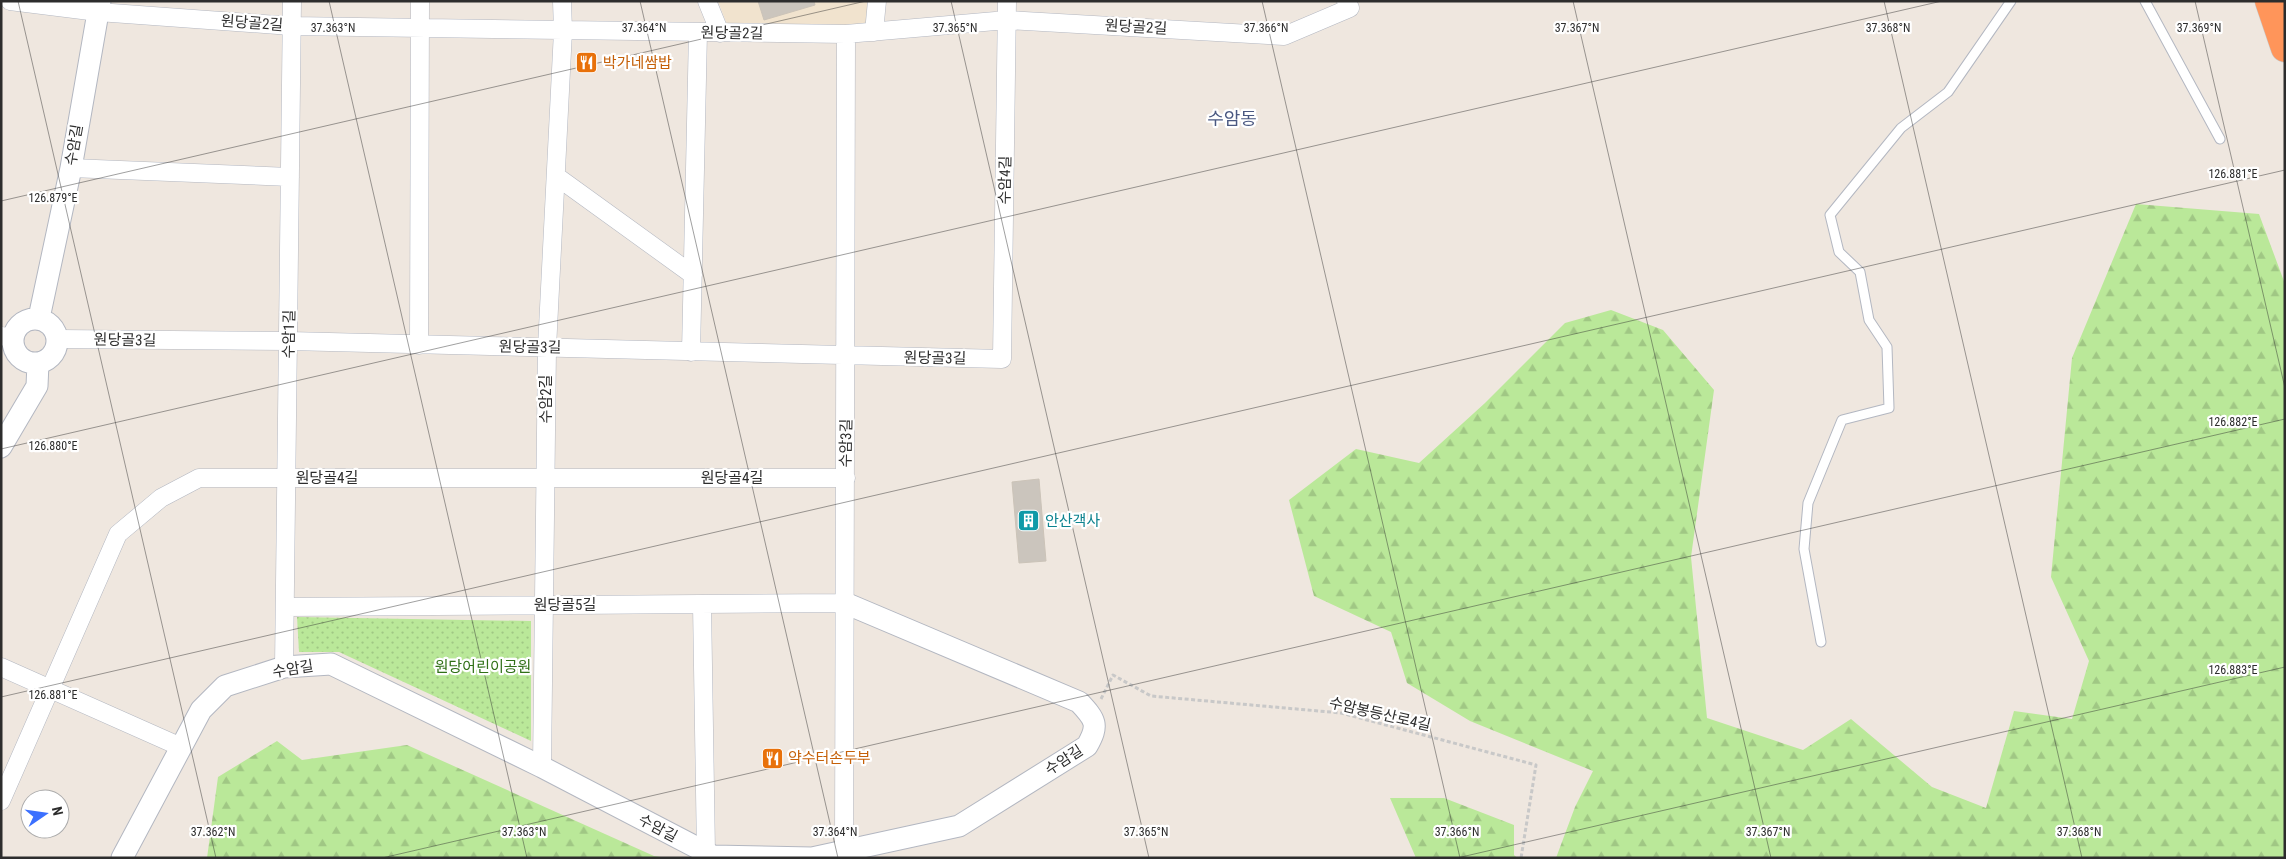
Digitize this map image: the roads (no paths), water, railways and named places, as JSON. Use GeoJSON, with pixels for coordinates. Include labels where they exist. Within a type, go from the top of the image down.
{"type":"FeatureCollection","features":[{"type":"Feature","properties":{"kind":"highway"},"geometry":{"type":"LineString","coordinates":[[2269,1],[2285,48]]}},
{"type":"Feature","properties":{"kind":"street","name":"원당골2길"},"geometry":{"type":"LineString","coordinates":[[10,1],[99,7],[171,9],[291,26],[846,34],[1006,20],[1284,36],[1350,8],[1346,1]]}},
{"type":"Feature","properties":{"kind":"street","name":"수암1길"},"geometry":{"type":"LineString","coordinates":[[284,667],[292,1]]}},
{"type":"Feature","properties":{"kind":"street"},"geometry":{"type":"LineString","coordinates":[[419,345],[420,1]]}},
{"type":"Feature","properties":{"kind":"street","name":"수암2길"},"geometry":{"type":"LineString","coordinates":[[542,767],[547,348],[563,31],[562,1]]}},
{"type":"Feature","properties":{"kind":"street"},"geometry":{"type":"LineString","coordinates":[[707,1],[720,33]]}},
{"type":"Feature","properties":{"kind":"street"},"geometry":{"type":"LineString","coordinates":[[874,32],[877,1]]}},
{"type":"Feature","properties":{"kind":"street","name":"수암4길"},"geometry":{"type":"LineString","coordinates":[[1002,359],[1007,1]]}},
{"type":"Feature","properties":{"kind":"street","name":"수암길"},"geometry":{"type":"LineString","coordinates":[[39,318],[71,168],[99,7]]}},
{"type":"Feature","properties":{"kind":"street"},"geometry":{"type":"LineString","coordinates":[[691,352],[698,32]]}},
{"type":"Feature","properties":{"kind":"street","name":"수암3길"},"geometry":{"type":"LineString","coordinates":[[846,34],[847,356],[845,603],[859,852]]}},
{"type":"Feature","properties":{"kind":"street"},"geometry":{"type":"LineString","coordinates":[[71,168],[290,177]]}},
{"type":"Feature","properties":{"kind":"street"},"geometry":{"type":"LineString","coordinates":[[556,176],[693,275]]}},
{"type":"Feature","properties":{"kind":"street"},"geometry":{"type":"LineString","coordinates":[[39,318],[52,326],[58,339],[57,346],[50,358],[38,363],[31,363],[19,357],[7,337],[25,321],[39,318]]}},
{"type":"Feature","properties":{"kind":"street","name":"원당골3길"},"geometry":{"type":"LineString","coordinates":[[58,339],[288,342],[1002,359]]}},
{"type":"Feature","properties":{"kind":"street"},"geometry":{"type":"LineString","coordinates":[[1,447],[37,386],[38,363]]}},
{"type":"Feature","properties":{"kind":"street","name":"원당골4길"},"geometry":{"type":"LineString","coordinates":[[1,801],[118,534],[161,498],[199,478],[846,478]]}},
{"type":"Feature","properties":{"kind":"street","name":"수암길"},"geometry":{"type":"LineString","coordinates":[[122,858],[201,710],[225,686],[284,667],[331,664],[542,767],[713,856],[812,858],[859,852],[959,826],[1087,746],[1095,731],[1092,716],[1080,702],[845,603]]}},
{"type":"Feature","properties":{"kind":"street","name":"원당골5길"},"geometry":{"type":"LineString","coordinates":[[285,607],[845,603]]}},
{"type":"Feature","properties":{"kind":"street"},"geometry":{"type":"LineString","coordinates":[[702,604],[706,853]]}},
{"type":"Feature","properties":{"kind":"street"},"geometry":{"type":"LineString","coordinates":[[1,667],[181,747]]}},
{"type":"Feature","properties":{"kind":"lane"},"geometry":{"type":"LineString","coordinates":[[1822,642],[1804,549],[1808,503],[1842,420],[1889,408],[1888,347],[1869,320],[1860,272],[1838,252],[1830,215],[1901,128],[1948,92],[2011,1]]}},
{"type":"Feature","properties":{"kind":"lane"},"geometry":{"type":"LineString","coordinates":[[2145,1],[2220,139]]}},
{"type":"Feature","properties":{"kind":"place","name":"박가네쌈밥"},"geometry":{"type":"Point","coordinates":[587,63]}},
{"type":"Feature","properties":{"kind":"place","name":"안산객사"},"geometry":{"type":"Point","coordinates":[1029,521]}},
{"type":"Feature","properties":{"kind":"place","name":"약수터손두부"},"geometry":{"type":"Point","coordinates":[772,758]}},
{"type":"Feature","properties":{"kind":"district","name":"수암동"},"geometry":{"type":"Point","coordinates":[1232,119]}},
{"type":"Feature","properties":{"kind":"park label","name":"원당어린이공원"},"geometry":{"type":"Point","coordinates":[483,667]}}]}
